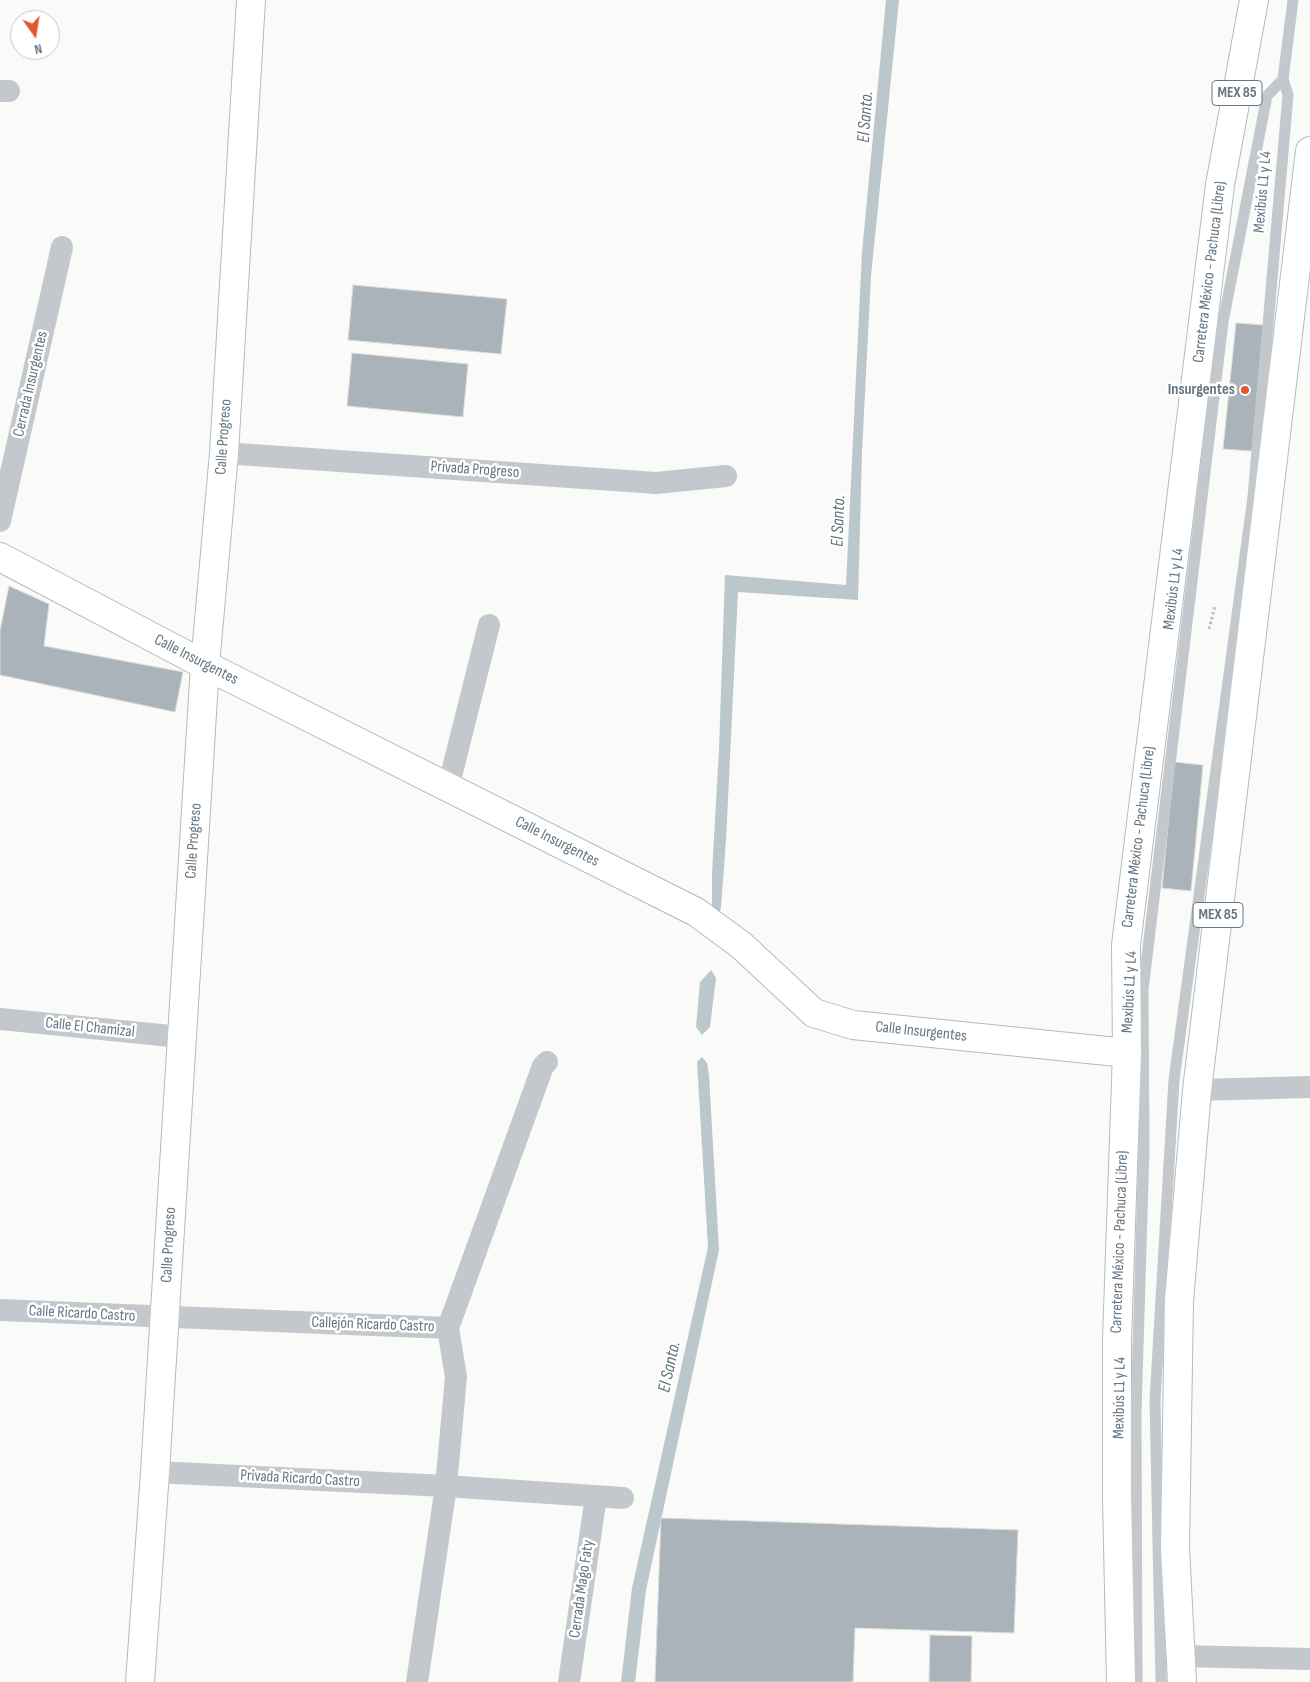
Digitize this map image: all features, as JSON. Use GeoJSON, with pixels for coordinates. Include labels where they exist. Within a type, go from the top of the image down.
{"type":"FeatureCollection","features":[{"type":"Feature","properties":{"kind":"main road","name":"Calle Progreso"},"geometry":{"type":"LineString","coordinates":[[140,1682],[165,1317],[205,665],[224,454],[251,0]]}},
{"type":"Feature","properties":{"kind":"main road"},"geometry":{"type":"LineString","coordinates":[[1220,185],[1217,112],[1234,34],[1237,0]]}},
{"type":"Feature","properties":{"kind":"main road","name":"Carretera México - Pachuca (Libre)"},"geometry":{"type":"LineString","coordinates":[[1121,1682],[1117,1498],[1117,1339],[1126,1053],[1126,945],[1220,185],[1254,0]]}},
{"type":"Feature","properties":{"kind":"main road","name":"MEX 85"},"geometry":{"type":"LineString","coordinates":[[1181,1669],[1175,1548],[1179,1301],[1197,1090],[1310,151]]}},
{"type":"Feature","properties":{"kind":"main road","name":"Calle Insurgentes"},"geometry":{"type":"LineString","coordinates":[[0,556],[205,665],[696,912],[740,945],[814,1013],[853,1025],[1126,1053]]}},
{"type":"Feature","properties":{"kind":"street","name":"Cerrada Insurgentes"},"geometry":{"type":"LineString","coordinates":[[0,521],[62,247]]}},
{"type":"Feature","properties":{"kind":"street","name":"Privada Progreso"},"geometry":{"type":"LineString","coordinates":[[224,454],[656,483],[726,476]]}},
{"type":"Feature","properties":{"kind":"street"},"geometry":{"type":"LineString","coordinates":[[448,788],[489,625]]}},
{"type":"Feature","properties":{"kind":"street","name":"Calle El Chamizal"},"geometry":{"type":"LineString","coordinates":[[0,1019],[181,1037]]}},
{"type":"Feature","properties":{"kind":"street","name":"Callejón Ricardo Castro"},"geometry":{"type":"LineString","coordinates":[[165,1317],[448,1328],[543,1066],[547,1062]]}},
{"type":"Feature","properties":{"kind":"street"},"geometry":{"type":"LineString","coordinates":[[1197,1090],[1310,1087]]}},
{"type":"Feature","properties":{"kind":"street","name":"Calle Ricardo Castro"},"geometry":{"type":"LineString","coordinates":[[0,1310],[165,1317]]}},
{"type":"Feature","properties":{"kind":"street"},"geometry":{"type":"LineString","coordinates":[[417,1682],[446,1486],[456,1377],[448,1328]]}},
{"type":"Feature","properties":{"kind":"street","name":"Privada Ricardo Castro"},"geometry":{"type":"LineString","coordinates":[[155,1472],[446,1486]]}},
{"type":"Feature","properties":{"kind":"street"},"geometry":{"type":"LineString","coordinates":[[446,1486],[623,1498]]}},
{"type":"Feature","properties":{"kind":"street","name":"Cerrada Mago Faty"},"geometry":{"type":"LineString","coordinates":[[568,1682],[596,1496]]}},
{"type":"Feature","properties":{"kind":"street"},"geometry":{"type":"LineString","coordinates":[[1181,1669],[1310,1659]]}},
{"type":"Feature","properties":{"kind":"lane","name":"Mexibús L1 y L4"},"geometry":{"type":"LineString","coordinates":[[1161,1682],[1155,1400],[1174,1080],[1253,497],[1288,95],[1283,80],[1293,0]]}},
{"type":"Feature","properties":{"kind":"lane","name":"Mexibús L1 y L4"},"geometry":{"type":"LineString","coordinates":[[1137,1682],[1136,1414],[1144,1148],[1143,990],[1223,322],[1267,96],[1283,80]]}},
{"type":"Feature","properties":{"kind":"path"},"geometry":{"type":"LineString","coordinates":[[1207,637],[1217,600]]}},
{"type":"Feature","properties":{"kind":"shaded area"},"geometry":{"type":"Polygon","coordinates":[[[886,0],[899,0],[871,276],[862,452],[858,600],[738,592],[726,840],[721,908],[718,917],[712,908],[712,873],[719,749],[725,575],[846,585],[862,252],[886,0]]]}},
{"type":"Feature","properties":{"kind":"shaded area"},"geometry":{"type":"Polygon","coordinates":[[[711,970],[716,978],[710,1027],[702,1035],[696,1027],[700,982],[711,970]]]}},
{"type":"Feature","properties":{"kind":"shaded area"},"geometry":{"type":"Polygon","coordinates":[[[702,1057],[707,1063],[709,1075],[719,1250],[646,1590],[635,1682],[621,1682],[632,1588],[708,1247],[697,1062],[702,1057]]]}},
{"type":"Feature","properties":{"kind":"building"},"geometry":{"type":"Polygon","coordinates":[[[353,285],[507,299],[501,354],[348,340],[353,285]]]}},
{"type":"Feature","properties":{"kind":"building"},"geometry":{"type":"Polygon","coordinates":[[[1236,323],[1264,325],[1252,451],[1223,449],[1236,323]]]}},
{"type":"Feature","properties":{"kind":"building"},"geometry":{"type":"Polygon","coordinates":[[[352,353],[468,364],[463,417],[347,406],[352,353]]]}},
{"type":"Feature","properties":{"kind":"building"},"geometry":{"type":"Polygon","coordinates":[[[9,586],[49,604],[44,646],[183,672],[175,712],[0,675],[0,631],[9,586]]]}},
{"type":"Feature","properties":{"kind":"building"},"geometry":{"type":"Polygon","coordinates":[[[1174,762],[1203,765],[1191,891],[1162,888],[1174,762]]]}},
{"type":"Feature","properties":{"kind":"building"},"geometry":{"type":"Polygon","coordinates":[[[661,1518],[1018,1530],[1014,1633],[855,1628],[853,1682],[655,1682],[661,1518]]]}},
{"type":"Feature","properties":{"kind":"building"},"geometry":{"type":"Polygon","coordinates":[[[930,1635],[972,1636],[971,1682],[929,1682],[930,1635]]]}},
{"type":"Feature","properties":{"kind":"place","name":"Insurgentes"},"geometry":{"type":"Point","coordinates":[1245,390]}},
{"type":"Feature","properties":{"kind":"water label","name":"El Santo."},"geometry":{"type":"Point","coordinates":[866,117]}},
{"type":"Feature","properties":{"kind":"water label","name":"El Santo."},"geometry":{"type":"Point","coordinates":[839,521]}},
{"type":"Feature","properties":{"kind":"water label","name":"El Santo."},"geometry":{"type":"Point","coordinates":[670,1367]}}]}
